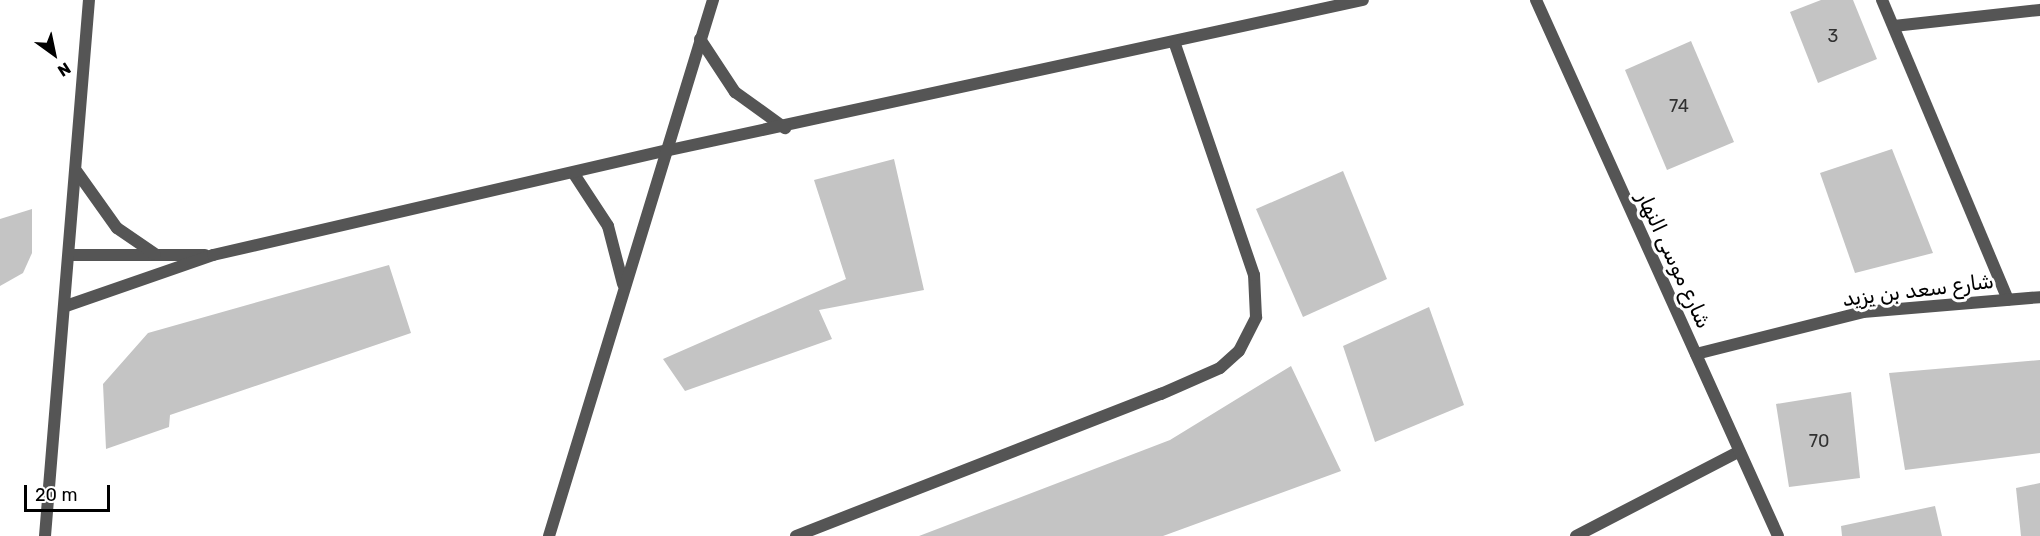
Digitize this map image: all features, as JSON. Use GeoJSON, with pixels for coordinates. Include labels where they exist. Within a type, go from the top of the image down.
{"type":"FeatureCollection","features":[{"type":"Feature","properties":{"kind":"street"},"geometry":{"type":"LineString","coordinates":[[45,536],[71,255],[89,0]]}},
{"type":"Feature","properties":{"kind":"street"},"geometry":{"type":"LineString","coordinates":[[549,536],[664,151],[713,0]]}},
{"type":"Feature","properties":{"kind":"street"},"geometry":{"type":"LineString","coordinates":[[66,306],[213,255],[574,174],[664,151],[785,128],[1175,44],[1363,0]]}},
{"type":"Feature","properties":{"kind":"street","name":"شارع موسى النهار"},"geometry":{"type":"LineString","coordinates":[[1536,0],[1738,452],[1778,536]]}},
{"type":"Feature","properties":{"kind":"street"},"geometry":{"type":"LineString","coordinates":[[1882,0],[2008,300]]}},
{"type":"Feature","properties":{"kind":"street"},"geometry":{"type":"LineString","coordinates":[[1894,26],[2040,10]]}},
{"type":"Feature","properties":{"kind":"street"},"geometry":{"type":"LineString","coordinates":[[700,39],[735,92],[785,128]]}},
{"type":"Feature","properties":{"kind":"street"},"geometry":{"type":"LineString","coordinates":[[796,536],[1161,394],[1220,368],[1239,351],[1256,317],[1254,275],[1175,44]]}},
{"type":"Feature","properties":{"kind":"street"},"geometry":{"type":"LineString","coordinates":[[77,172],[117,228],[155,254]]}},
{"type":"Feature","properties":{"kind":"street"},"geometry":{"type":"LineString","coordinates":[[574,174],[608,226],[624,286]]}},
{"type":"Feature","properties":{"kind":"street"},"geometry":{"type":"LineString","coordinates":[[71,255],[213,255]]}},
{"type":"Feature","properties":{"kind":"street","name":"شارع سعد بن يزيد"},"geometry":{"type":"LineString","coordinates":[[1696,354],[1863,312],[2040,297]]}},
{"type":"Feature","properties":{"kind":"street"},"geometry":{"type":"LineString","coordinates":[[1576,536],[1738,452]]}},
{"type":"Feature","properties":{"kind":"building"},"geometry":{"type":"Polygon","coordinates":[[[1821,0],[1853,0],[1877,59],[1818,83],[1790,12],[1821,0]]]}},
{"type":"Feature","properties":{"kind":"building"},"geometry":{"type":"Polygon","coordinates":[[[1691,41],[1734,142],[1667,170],[1625,70],[1691,41]]]}},
{"type":"Feature","properties":{"kind":"building"},"geometry":{"type":"Polygon","coordinates":[[[1892,149],[1933,253],[1855,273],[1820,173],[1892,149]]]}},
{"type":"Feature","properties":{"kind":"building"},"geometry":{"type":"Polygon","coordinates":[[[894,159],[924,290],[819,310],[832,339],[685,391],[663,359],[846,279],[814,180],[894,159]]]}},
{"type":"Feature","properties":{"kind":"building"},"geometry":{"type":"Polygon","coordinates":[[[1343,171],[1387,279],[1303,317],[1256,209],[1343,171]]]}},
{"type":"Feature","properties":{"kind":"building"},"geometry":{"type":"Polygon","coordinates":[[[32,209],[32,253],[23,273],[0,286],[0,219],[32,209]]]}},
{"type":"Feature","properties":{"kind":"building"},"geometry":{"type":"Polygon","coordinates":[[[389,265],[411,333],[170,415],[169,427],[106,449],[103,384],[148,333],[389,265]]]}},
{"type":"Feature","properties":{"kind":"building"},"geometry":{"type":"Polygon","coordinates":[[[1429,307],[1464,405],[1375,442],[1343,346],[1429,307]]]}},
{"type":"Feature","properties":{"kind":"building"},"geometry":{"type":"Polygon","coordinates":[[[2040,360],[2040,453],[1905,470],[1889,373],[2040,360]]]}},
{"type":"Feature","properties":{"kind":"building"},"geometry":{"type":"Polygon","coordinates":[[[1291,366],[1341,471],[1163,536],[919,536],[1170,440],[1291,366]]]}},
{"type":"Feature","properties":{"kind":"building"},"geometry":{"type":"Polygon","coordinates":[[[1851,392],[1860,478],[1789,487],[1776,404],[1851,392]]]}},
{"type":"Feature","properties":{"kind":"building"},"geometry":{"type":"Polygon","coordinates":[[[2040,483],[2040,536],[2021,536],[2016,488],[2040,483]]]}},
{"type":"Feature","properties":{"kind":"building"},"geometry":{"type":"Polygon","coordinates":[[[1935,506],[1942,536],[1842,536],[1841,526],[1935,506]]]}}]}
